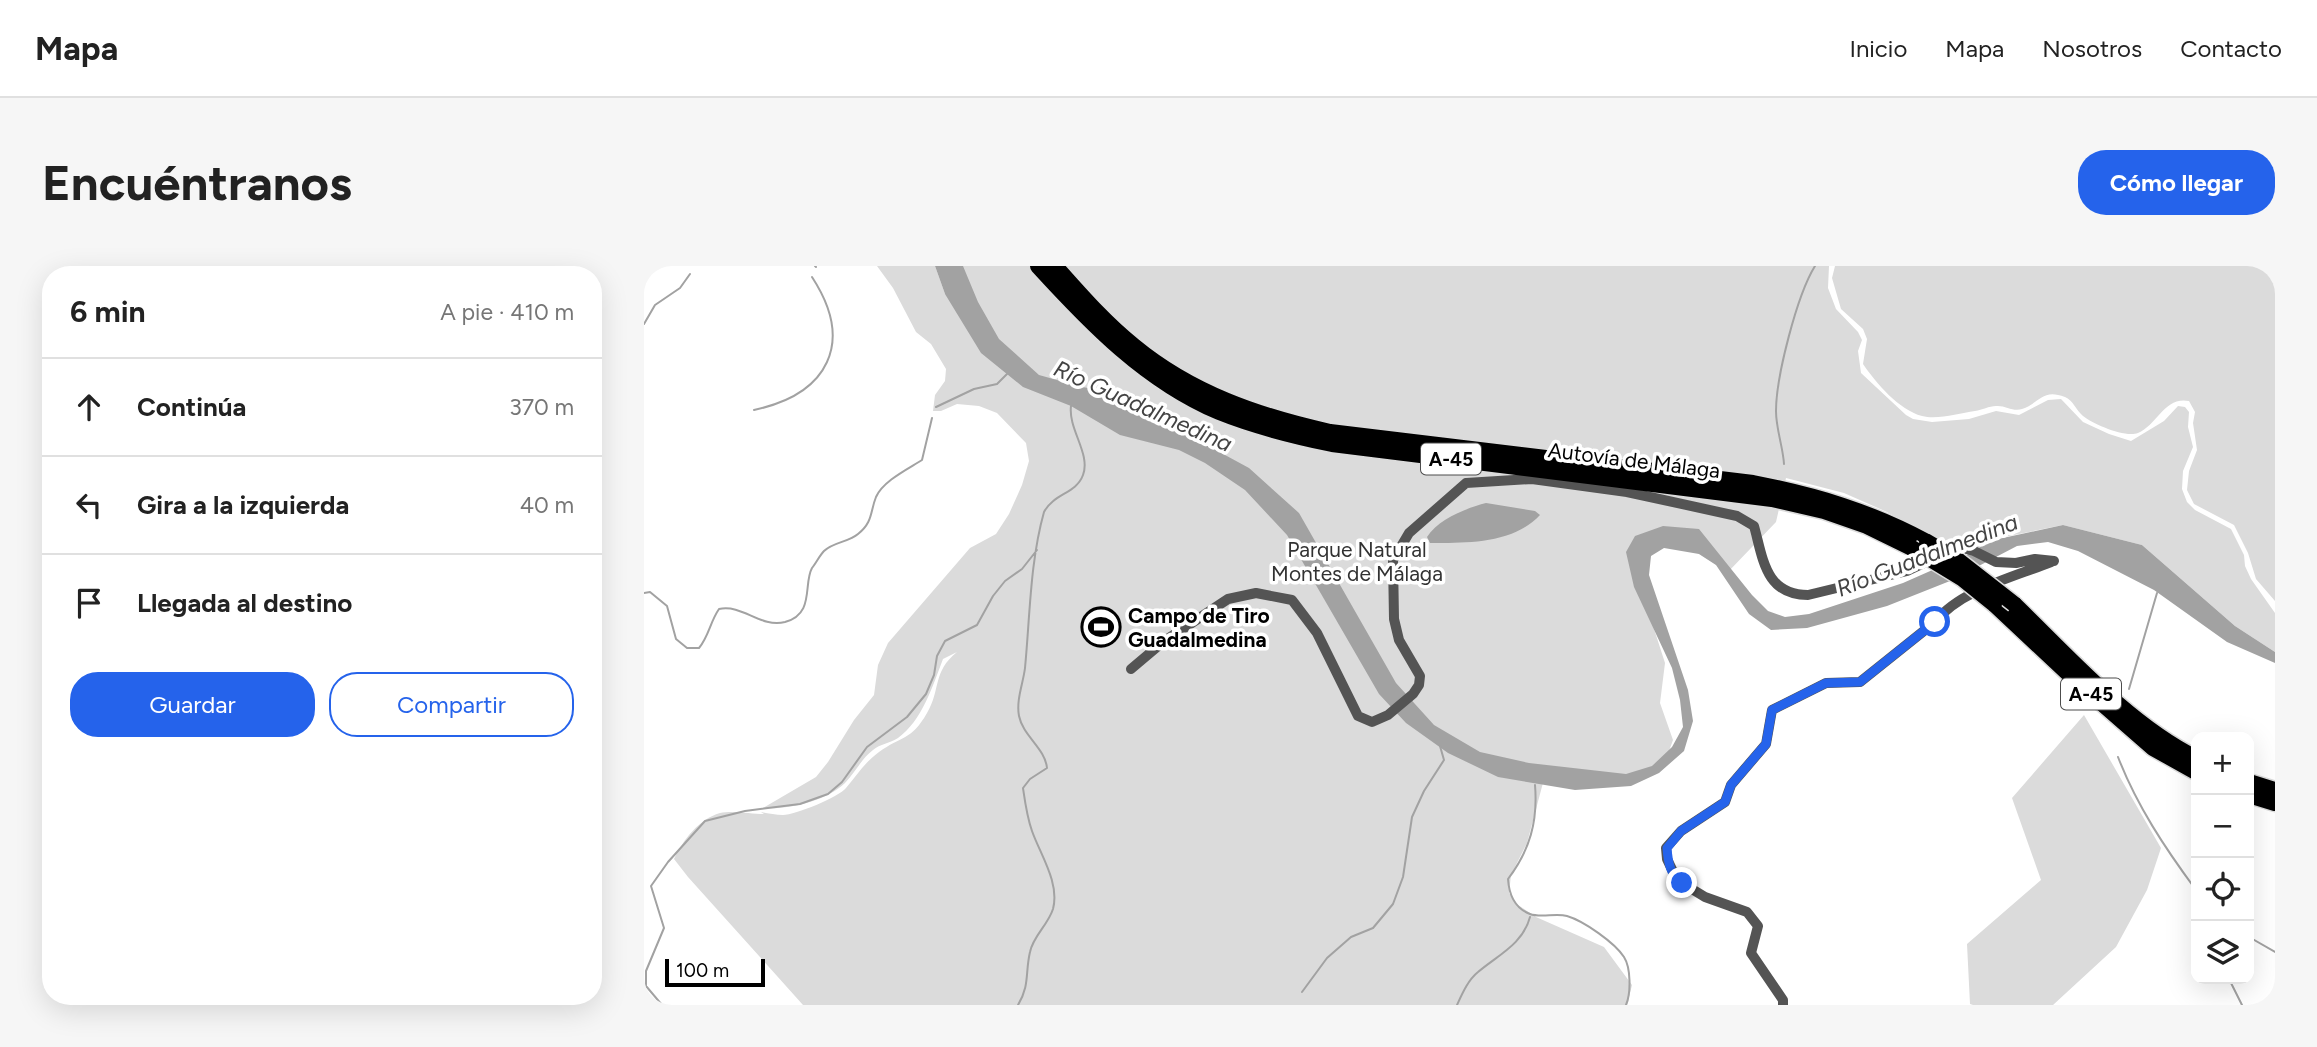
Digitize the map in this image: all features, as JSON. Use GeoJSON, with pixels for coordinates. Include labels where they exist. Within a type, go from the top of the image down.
{"type":"FeatureCollection","features":[{"type":"Feature","properties":{"kind":"highway","name":"Autovía de Málaga"},"geometry":{"type":"LineString","coordinates":[[1038,266],[1085,317],[1126,355],[1179,391],[1217,411],[1247,422],[1332,444],[1772,499],[1867,526],[1959,561],[2014,604],[2123,706],[2156,733],[2191,755]]}},
{"type":"Feature","properties":{"kind":"highway","name":"Autovía de Málaga"},"geometry":{"type":"LineString","coordinates":[[1055,266],[1111,326],[1161,366],[1187,383],[1222,400],[1287,422],[1343,433],[1753,483],[1855,508],[1894,524],[1994,604],[2074,680],[2153,748],[2191,769]]}},
{"type":"Feature","properties":{"kind":"highway"},"geometry":{"type":"LineString","coordinates":[[2254,784],[2275,790]]}},
{"type":"Feature","properties":{"kind":"highway"},"geometry":{"type":"LineString","coordinates":[[2252,795],[2275,803]]}},
{"type":"Feature","properties":{"kind":"highway"},"geometry":{"type":"LineString","coordinates":[[2254,804],[2275,810]]}},
{"type":"Feature","properties":{"kind":"street"},"geometry":{"type":"LineString","coordinates":[[1131,670],[1163,642],[1228,599],[1256,593],[1280,597],[1292,600],[1317,633],[1358,716],[1372,722],[1388,715],[1413,694],[1419,685],[1420,676],[1399,640],[1394,620],[1394,560],[1409,533],[1466,484],[1532,479],[1627,492],[1737,516],[1754,526],[1767,573],[1783,590],[1797,595],[1808,595],[1907,571],[1958,547],[1974,551],[1996,562],[2016,563],[2035,559],[2053,561],[1998,581],[1944,610],[1935,622],[1860,682],[1826,683],[1772,710],[1766,744],[1731,785],[1725,802],[1681,831],[1667,848],[1667,859],[1677,880],[1705,897],[1747,912],[1758,926],[1751,953],[1783,1000],[1783,1005]]}},
{"type":"Feature","properties":{"kind":"green space","name":"Parque Natural Montes de Málaga"},"geometry":{"type":"Polygon","coordinates":[[[877,266],[935,266],[945,294],[955,266],[1047,266],[1055,275],[1069,266],[1829,266],[1828,288],[1836,309],[1862,340],[1858,351],[1861,373],[1913,419],[1932,422],[1969,419],[1996,411],[2019,415],[2048,400],[2061,399],[2083,422],[2131,441],[2164,421],[2178,406],[2185,407],[2189,412],[2188,427],[2193,447],[2183,471],[2182,489],[2187,502],[2195,510],[2231,529],[2244,555],[2245,566],[2251,579],[2275,613],[2275,652],[2235,626],[2142,545],[2063,525],[1989,540],[1977,549],[1950,549],[1887,512],[1844,493],[1786,478],[1776,522],[1728,572],[1669,535],[1644,561],[1646,604],[1665,663],[1660,703],[1673,740],[1665,762],[1646,771],[1596,782],[1544,779],[1527,843],[1511,875],[1509,893],[1518,905],[1536,917],[1604,947],[1632,985],[1627,1005],[803,1005],[674,859],[692,831],[712,816],[731,812],[789,814],[835,796],[846,788],[874,756],[916,729],[931,705],[940,674],[957,652],[943,659],[926,702],[914,722],[898,738],[879,746],[869,754],[845,783],[828,795],[807,803],[763,808],[816,777],[828,762],[854,720],[874,695],[878,665],[888,643],[970,548],[996,534],[1009,514],[1029,461],[1026,443],[997,413],[979,406],[957,404],[941,411],[933,411],[935,395],[945,381],[946,369],[931,344],[916,332],[893,288],[877,266]]]}},
{"type":"Feature","properties":{"kind":"green space"},"geometry":{"type":"Polygon","coordinates":[[[1835,266],[2275,266],[2275,601],[2256,579],[2248,553],[2234,525],[2194,504],[2187,490],[2189,471],[2197,450],[2193,423],[2195,412],[2189,401],[2181,401],[2167,407],[2145,429],[2132,434],[2094,423],[2083,416],[2068,398],[2051,394],[2019,410],[1993,406],[1948,416],[1922,416],[1913,413],[1889,395],[1863,364],[1867,339],[1863,329],[1841,309],[1832,278],[1835,266]]]}},
{"type":"Feature","properties":{"kind":"green space"},"geometry":{"type":"Polygon","coordinates":[[[2084,715],[2161,848],[2147,890],[2116,947],[2053,1005],[1970,1004],[1967,944],[2041,880],[2012,798],[2084,715]]]}},
{"type":"Feature","properties":{"kind":"shaded area"},"geometry":{"type":"Polygon","coordinates":[[[935,266],[963,266],[978,302],[999,339],[1039,375],[1107,391],[1249,468],[1299,513],[1396,683],[1434,725],[1480,752],[1529,763],[1626,774],[1652,766],[1672,747],[1683,727],[1680,700],[1672,668],[1634,587],[1626,552],[1635,536],[1663,526],[1699,529],[1752,595],[1768,611],[1785,617],[1809,614],[1903,583],[1971,553],[1989,541],[2063,525],[2142,545],[2235,626],[2275,652],[2275,663],[2227,642],[2154,590],[2078,551],[2048,542],[2017,546],[1950,581],[1887,606],[1807,628],[1771,630],[1749,614],[1716,565],[1699,554],[1664,548],[1651,556],[1649,575],[1688,690],[1693,721],[1684,751],[1659,773],[1631,786],[1575,790],[1498,777],[1448,753],[1406,723],[1379,694],[1287,535],[1245,490],[1205,463],[1179,450],[1120,435],[1071,406],[1023,387],[981,353],[945,294],[935,266]]]}},
{"type":"Feature","properties":{"kind":"shaded area"},"geometry":{"type":"Polygon","coordinates":[[[1486,503],[1535,511],[1540,515],[1529,525],[1503,537],[1474,542],[1430,543],[1427,537],[1445,520],[1486,503]]]}},
{"type":"Feature","properties":{"kind":"waterway"},"geometry":{"type":"LineString","coordinates":[[1784,464],[1776,418],[1777,396],[1795,316],[1815,266]]}},
{"type":"Feature","properties":{"kind":"waterway"},"geometry":{"type":"LineString","coordinates":[[644,324],[655,305],[680,288],[690,274]]}},
{"type":"Feature","properties":{"kind":"waterway"},"geometry":{"type":"LineString","coordinates":[[754,410],[800,392],[816,378],[827,362],[832,344],[831,323],[825,301],[812,277]]}},
{"type":"Feature","properties":{"kind":"waterway"},"geometry":{"type":"LineString","coordinates":[[936,407],[974,389],[997,384],[1007,374]]}},
{"type":"Feature","properties":{"kind":"waterway"},"geometry":{"type":"LineString","coordinates":[[1018,1005],[1026,985],[1032,946],[1051,915],[1054,899],[1052,879],[1030,826],[1023,788],[1030,779],[1047,768],[1042,754],[1021,723],[1018,704],[1025,668],[1033,570],[1044,512],[1053,501],[1080,481],[1085,467],[1071,406]]}},
{"type":"Feature","properties":{"kind":"waterway"},"geometry":{"type":"LineString","coordinates":[[644,593],[650,592],[667,606],[676,639],[687,648],[699,648],[719,609],[728,608],[776,623],[794,618],[804,606],[809,575],[822,553],[863,530],[869,521],[879,491],[896,476],[922,460],[932,418]]}},
{"type":"Feature","properties":{"kind":"waterway"},"geometry":{"type":"LineString","coordinates":[[662,1005],[646,986],[646,971],[664,928],[651,886],[668,862],[705,821],[745,811],[800,804],[828,794],[842,782],[867,747],[907,717],[926,694],[934,675],[937,656],[945,641],[977,625],[993,596],[1005,581],[1022,569],[1037,550]]}},
{"type":"Feature","properties":{"kind":"waterway"},"geometry":{"type":"LineString","coordinates":[[2129,689],[2157,593]]}},
{"type":"Feature","properties":{"kind":"waterway"},"geometry":{"type":"LineString","coordinates":[[1302,992],[1327,958],[1351,937],[1373,928],[1393,904],[1403,877],[1412,817],[1424,791],[1444,760],[1440,746]]}},
{"type":"Feature","properties":{"kind":"waterway"},"geometry":{"type":"LineString","coordinates":[[2118,757],[2152,826],[2191,883]]}},
{"type":"Feature","properties":{"kind":"waterway"},"geometry":{"type":"LineString","coordinates":[[1535,785],[1534,823],[1522,857],[1508,879],[1511,895],[1516,904],[1525,911],[1534,915],[1563,915],[1574,919],[1614,945],[1628,967],[1626,1005]]}},
{"type":"Feature","properties":{"kind":"waterway"},"geometry":{"type":"LineString","coordinates":[[1457,1005],[1471,979],[1516,942],[1530,917]]}},
{"type":"Feature","properties":{"kind":"waterway"},"geometry":{"type":"LineString","coordinates":[[2254,940],[2275,952]]}},
{"type":"Feature","properties":{"kind":"waterway"},"geometry":{"type":"LineString","coordinates":[[2232,984],[2242,1005]]}},
{"type":"Feature","properties":{"kind":"place","name":"Campo de Tiro Guadalmedina"},"geometry":{"type":"Point","coordinates":[1101,627]}},
{"type":"Feature","properties":{"kind":"route"},"geometry":{"type":"LineString","coordinates":[[1682,883],[1673,875],[1667,859],[1667,848],[1681,831],[1725,802],[1731,785],[1766,744],[1772,710],[1826,683],[1860,682],[1935,622]]}},
{"type":"Feature","properties":{"kind":"water label","name":"Río Guadalmedina"},"geometry":{"type":"Point","coordinates":[1143,406]}},
{"type":"Feature","properties":{"kind":"water label","name":"Río Guadalmedina"},"geometry":{"type":"Point","coordinates":[1927,555]}}]}
